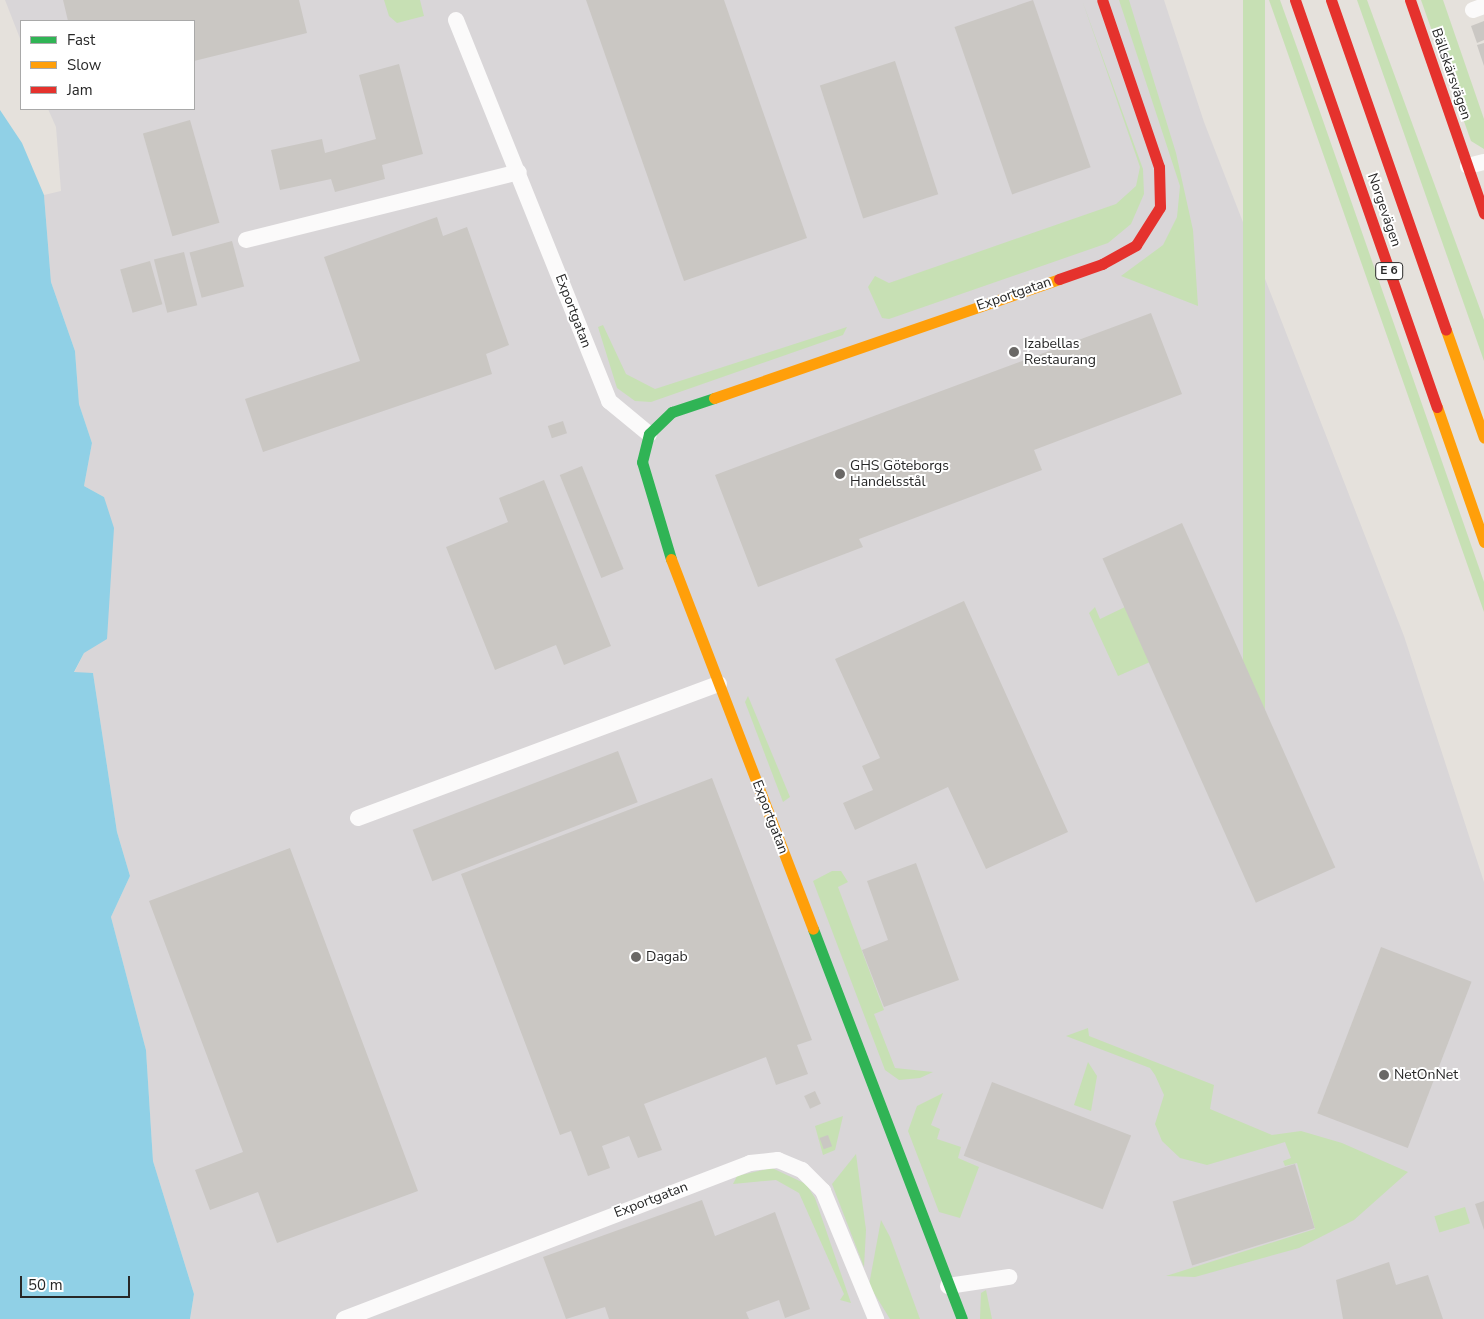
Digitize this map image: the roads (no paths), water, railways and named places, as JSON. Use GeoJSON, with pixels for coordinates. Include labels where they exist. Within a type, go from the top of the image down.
{"type":"FeatureCollection","features":[{"type":"Feature","properties":{"kind":"main road","name":"Exportgatan"},"geometry":{"type":"LineString","coordinates":[[962,1319],[719,684],[643,479],[644,448],[649,434],[657,422],[692,404],[1102,264],[1136,246],[1160,206],[1159,167],[1102,0]]}},
{"type":"Feature","properties":{"kind":"main road","name":"Norgevägen"},"geometry":{"type":"LineString","coordinates":[[1295,0],[1484,542]]}},
{"type":"Feature","properties":{"kind":"main road","name":"Norgevägen"},"geometry":{"type":"LineString","coordinates":[[1331,0],[1484,438]]}},
{"type":"Feature","properties":{"kind":"main road","name":"Bällskärsvägen"},"geometry":{"type":"LineString","coordinates":[[1410,0],[1484,214]]}},
{"type":"Feature","properties":{"kind":"street","name":"Exportgatan"},"geometry":{"type":"LineString","coordinates":[[456,20],[519,172],[609,401],[649,434]]}},
{"type":"Feature","properties":{"kind":"street"},"geometry":{"type":"LineString","coordinates":[[1468,166],[1484,162]]}},
{"type":"Feature","properties":{"kind":"street"},"geometry":{"type":"LineString","coordinates":[[246,240],[519,172]]}},
{"type":"Feature","properties":{"kind":"street"},"geometry":{"type":"LineString","coordinates":[[358,818],[719,684]]}},
{"type":"Feature","properties":{"kind":"street","name":"Exportgatan"},"geometry":{"type":"LineString","coordinates":[[344,1319],[750,1163],[778,1160],[802,1170],[824,1191],[861,1292],[876,1319]]}},
{"type":"Feature","properties":{"kind":"street"},"geometry":{"type":"LineString","coordinates":[[948,1286],[1009,1277]]}},
{"type":"Feature","properties":{"kind":"water"},"geometry":{"type":"Polygon","coordinates":[[[0,110],[22,143],[44,195],[51,282],[75,351],[79,404],[92,443],[84,486],[104,497],[114,528],[107,639],[84,653],[74,672],[93,673],[117,832],[130,876],[111,917],[146,1050],[153,1161],[194,1294],[190,1319],[0,1319],[0,110]]]}},
{"type":"Feature","properties":{"kind":"place","name":"Izabellas Restaurang"},"geometry":{"type":"Point","coordinates":[1014,352]}},
{"type":"Feature","properties":{"kind":"place","name":"GHS Göteborgs Handelsstål"},"geometry":{"type":"Point","coordinates":[840,474]}},
{"type":"Feature","properties":{"kind":"place","name":"Dagab"},"geometry":{"type":"Point","coordinates":[636,957]}},
{"type":"Feature","properties":{"kind":"place","name":"NetOnNet"},"geometry":{"type":"Point","coordinates":[1384,1075]}}]}
